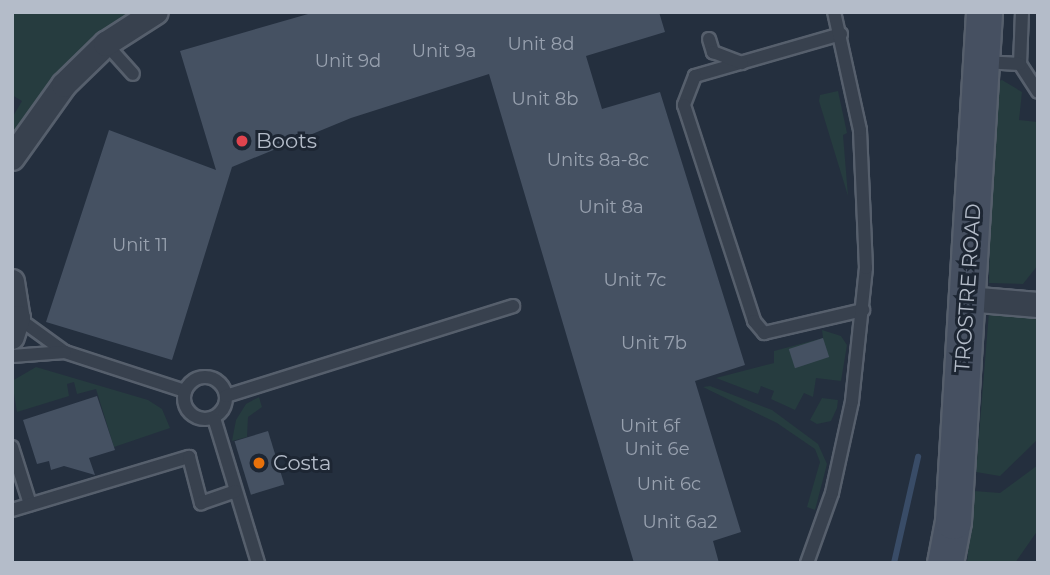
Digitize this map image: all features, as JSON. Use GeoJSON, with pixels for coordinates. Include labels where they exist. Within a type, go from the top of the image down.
{"type":"FeatureCollection","features":[{"type":"Feature","properties":{"kind":"main road","name":"TROSTRE ROAD"},"geometry":{"type":"LineString","coordinates":[[945,563],[953,522],[984,12]]}},
{"type":"Feature","properties":{"kind":"street"},"geometry":{"type":"LineString","coordinates":[[14,160],[63,85],[106,44],[156,12]]}},
{"type":"Feature","properties":{"kind":"street"},"geometry":{"type":"LineString","coordinates":[[12,282],[15,328]]}},
{"type":"Feature","properties":{"kind":"street"},"geometry":{"type":"LineString","coordinates":[[967,299],[1038,305]]}},
{"type":"Feature","properties":{"kind":"lane"},"geometry":{"type":"LineString","coordinates":[[807,563],[832,493],[852,401],[863,310],[864,169],[841,34],[834,12]]}},
{"type":"Feature","properties":{"kind":"lane"},"geometry":{"type":"LineString","coordinates":[[1022,12],[1020,64],[1038,92]]}},
{"type":"Feature","properties":{"kind":"lane"},"geometry":{"type":"LineString","coordinates":[[841,34],[695,76],[684,104],[754,321],[764,333],[863,310]]}},
{"type":"Feature","properties":{"kind":"lane"},"geometry":{"type":"LineString","coordinates":[[709,39],[713,52],[742,63]]}},
{"type":"Feature","properties":{"kind":"lane"},"geometry":{"type":"LineString","coordinates":[[106,44],[133,74]]}},
{"type":"Feature","properties":{"kind":"lane"},"geometry":{"type":"LineString","coordinates":[[983,62],[1020,64]]}},
{"type":"Feature","properties":{"kind":"lane"},"geometry":{"type":"LineString","coordinates":[[258,563],[214,418],[226,396],[513,306]]}},
{"type":"Feature","properties":{"kind":"lane"},"geometry":{"type":"LineString","coordinates":[[15,328],[65,352],[184,391]]}},
{"type":"Feature","properties":{"kind":"lane"},"geometry":{"type":"LineString","coordinates":[[12,356],[65,352]]}},
{"type":"Feature","properties":{"kind":"lane"},"geometry":{"type":"LineString","coordinates":[[214,418],[193,416],[184,405],[184,391],[194,380],[208,377],[220,383],[226,396]]}},
{"type":"Feature","properties":{"kind":"lane"},"geometry":{"type":"LineString","coordinates":[[12,447],[30,504]]}},
{"type":"Feature","properties":{"kind":"lane"},"geometry":{"type":"LineString","coordinates":[[12,510],[189,457],[201,503],[235,491]]}},
{"type":"Feature","properties":{"kind":"green space"},"geometry":{"type":"Polygon","coordinates":[[[12,12],[132,12],[98,33],[52,77],[12,135],[12,118],[22,101],[12,95],[12,12]]]}},
{"type":"Feature","properties":{"kind":"green space"},"geometry":{"type":"Polygon","coordinates":[[[1002,80],[1022,92],[1019,120],[1038,122],[1038,265],[1023,284],[989,283],[993,83],[1002,80]]]}},
{"type":"Feature","properties":{"kind":"green space"},"geometry":{"type":"Polygon","coordinates":[[[838,91],[847,133],[843,135],[848,196],[819,101],[820,95],[838,91]]]}},
{"type":"Feature","properties":{"kind":"green space"},"geometry":{"type":"Polygon","coordinates":[[[989,312],[1038,319],[1038,439],[1000,476],[976,472],[989,312]]]}},
{"type":"Feature","properties":{"kind":"green space"},"geometry":{"type":"Polygon","coordinates":[[[822,330],[841,336],[847,345],[841,381],[816,378],[813,397],[804,393],[795,410],[771,399],[774,391],[761,386],[758,394],[716,378],[774,363],[774,351],[823,338],[822,330]]]}},
{"type":"Feature","properties":{"kind":"green space"},"geometry":{"type":"Polygon","coordinates":[[[36,367],[148,400],[162,409],[170,428],[114,447],[96,389],[77,394],[74,382],[67,384],[69,396],[17,412],[12,381],[36,367]]]}},
{"type":"Feature","properties":{"kind":"green space"},"geometry":{"type":"Polygon","coordinates":[[[710,386],[772,410],[818,444],[827,464],[815,510],[807,507],[820,462],[815,449],[777,423],[703,387],[710,386]]]}},
{"type":"Feature","properties":{"kind":"green space"},"geometry":{"type":"Polygon","coordinates":[[[259,397],[262,407],[248,417],[247,437],[232,441],[236,420],[246,404],[259,397]]]}},
{"type":"Feature","properties":{"kind":"green space"},"geometry":{"type":"Polygon","coordinates":[[[822,398],[838,400],[837,408],[831,421],[817,424],[810,420],[822,398]]]}},
{"type":"Feature","properties":{"kind":"green space"},"geometry":{"type":"Polygon","coordinates":[[[1038,465],[1038,530],[1015,563],[967,563],[974,491],[1000,493],[1038,465]]]}},
{"type":"Feature","properties":{"kind":"building"},"geometry":{"type":"Polygon","coordinates":[[[315,12],[659,12],[665,32],[586,56],[602,109],[660,92],[745,365],[695,381],[741,532],[713,541],[719,563],[634,563],[489,74],[351,118],[232,167],[172,360],[46,322],[109,130],[216,170],[180,51],[315,12]]]}},
{"type":"Feature","properties":{"kind":"building"},"geometry":{"type":"Polygon","coordinates":[[[823,338],[829,357],[795,368],[789,349],[823,338]]]}},
{"type":"Feature","properties":{"kind":"building"},"geometry":{"type":"Polygon","coordinates":[[[97,396],[115,450],[89,458],[95,475],[64,466],[51,470],[49,461],[37,464],[23,420],[97,396]]]}},
{"type":"Feature","properties":{"kind":"building"},"geometry":{"type":"Polygon","coordinates":[[[268,431],[284,485],[251,495],[235,441],[268,431]]]}},
{"type":"Feature","properties":{"kind":"waterway"},"geometry":{"type":"LineString","coordinates":[[894,563],[918,457]]}},
{"type":"Feature","properties":{"kind":"place","name":"Boots"},"geometry":{"type":"Point","coordinates":[242,141]}},
{"type":"Feature","properties":{"kind":"place","name":"Costa"},"geometry":{"type":"Point","coordinates":[259,463]}}]}
